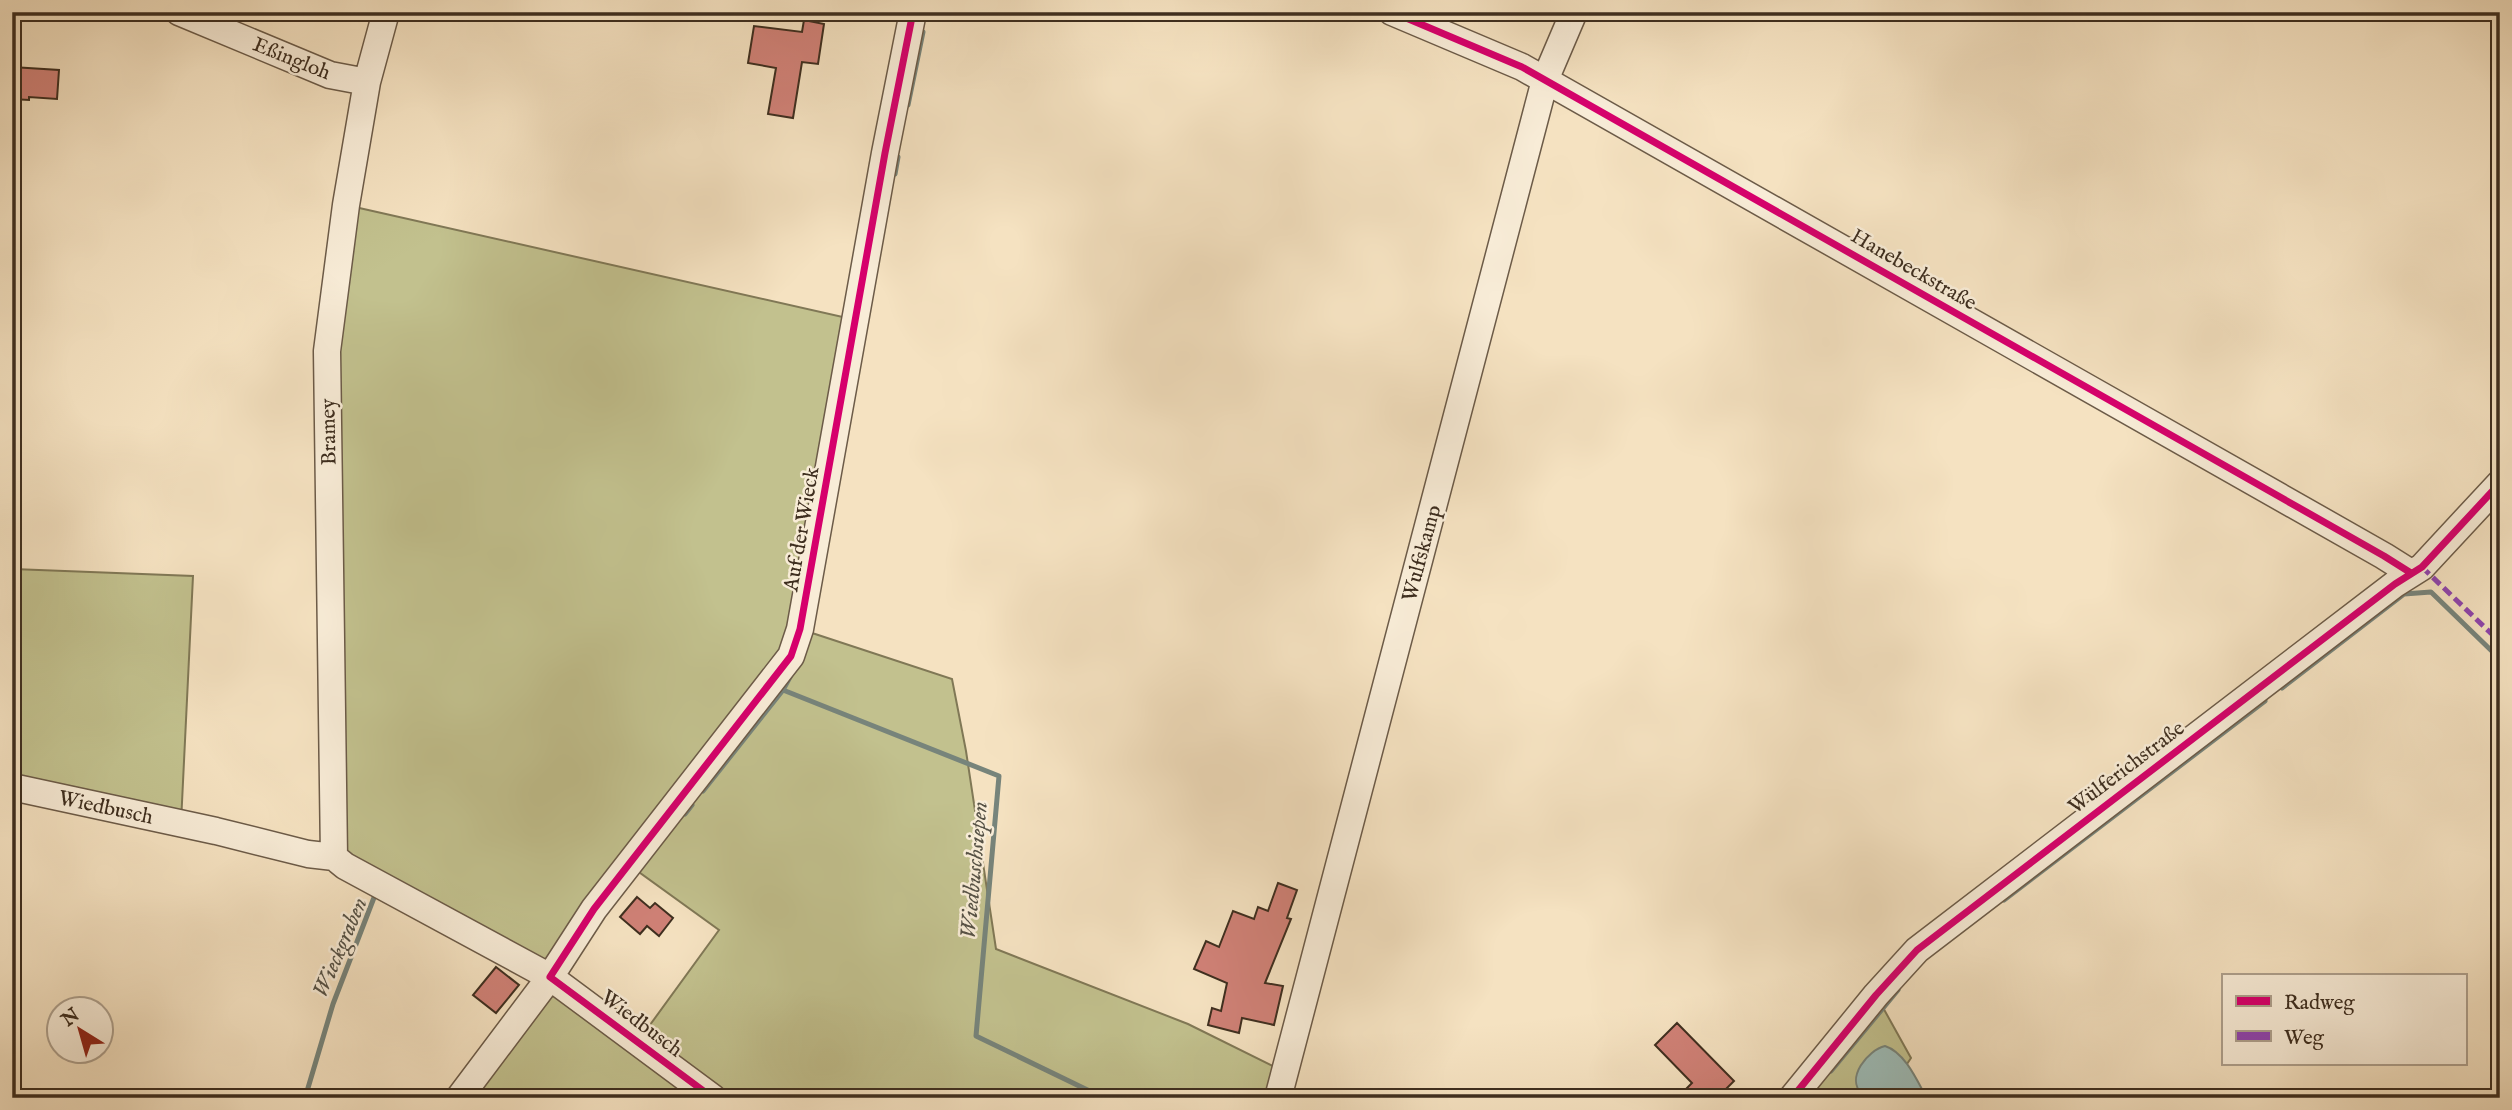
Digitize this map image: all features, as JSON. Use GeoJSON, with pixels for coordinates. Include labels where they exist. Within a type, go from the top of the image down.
{"type":"FeatureCollection","features":[{"type":"Feature","properties":{"kind":"street","name":"Eßingloh"},"geometry":{"type":"LineString","coordinates":[[179,12],[330,75],[367,82]]}},
{"type":"Feature","properties":{"kind":"street","name":"Bramey"},"geometry":{"type":"LineString","coordinates":[[334,857],[327,351],[346,205],[367,82],[386,12]]}},
{"type":"Feature","properties":{"kind":"street","name":"Auf der Wieck"},"geometry":{"type":"LineString","coordinates":[[459,1098],[550,976],[594,909],[791,656],[800,629],[913,12]]}},
{"type":"Feature","properties":{"kind":"street","name":"Hanebeckstraße"},"geometry":{"type":"LineString","coordinates":[[1392,12],[1522,67],[2411,573]]}},
{"type":"Feature","properties":{"kind":"street","name":"Wulfskamp"},"geometry":{"type":"LineString","coordinates":[[1278,1098],[1545,80],[1574,12]]}},
{"type":"Feature","properties":{"kind":"street","name":"Wülferichstraße"},"geometry":{"type":"LineString","coordinates":[[1792,1098],[1876,995],[1924,944],[2422,567],[2500,483]]}},
{"type":"Feature","properties":{"kind":"street","name":"Wiedbusch"},"geometry":{"type":"LineString","coordinates":[[12,787],[216,831],[308,854],[334,857],[345,866],[550,976],[713,1098]]}},
{"type":"Feature","properties":{"kind":"shaded area"},"geometry":{"type":"Polygon","coordinates":[[[346,205],[856,320],[800,629],[952,679],[966,751],[996,949],[1188,1024],[1279,1069],[1272,1098],[716,1098],[639,1040],[719,930],[629,865],[550,977],[713,1098],[459,1098],[550,976],[345,866],[327,351],[346,205]]]}},
{"type":"Feature","properties":{"kind":"shaded area"},"geometry":{"type":"Polygon","coordinates":[[[13,569],[193,576],[181,823],[12,790],[13,569]]]}},
{"type":"Feature","properties":{"kind":"shaded area"},"geometry":{"type":"Polygon","coordinates":[[[1876,995],[1911,1058],[1884,1098],[1792,1098],[1876,995]]]}},
{"type":"Feature","properties":{"kind":"water"},"geometry":{"type":"Polygon","coordinates":[[[1885,1046],[1898,1054],[1909,1066],[1925,1095],[1924,1098],[1887,1098],[1862,1094],[1857,1088],[1857,1073],[1861,1065],[1872,1053],[1885,1046]]]}},
{"type":"Feature","properties":{"kind":"building"},"geometry":{"type":"Polygon","coordinates":[[[804,20],[824,24],[818,64],[802,62],[793,118],[768,114],[776,68],[748,63],[754,26],[802,32],[804,20]]]}},
{"type":"Feature","properties":{"kind":"building"},"geometry":{"type":"Polygon","coordinates":[[[12,67],[59,70],[57,99],[12,99],[12,67]]]}},
{"type":"Feature","properties":{"kind":"building"},"geometry":{"type":"Polygon","coordinates":[[[1278,883],[1297,890],[1287,918],[1291,919],[1265,983],[1283,986],[1274,1025],[1242,1018],[1239,1033],[1208,1025],[1212,1008],[1221,1011],[1227,983],[1194,969],[1206,941],[1219,947],[1233,911],[1254,919],[1258,907],[1268,911],[1278,883]]]}},
{"type":"Feature","properties":{"kind":"building"},"geometry":{"type":"Polygon","coordinates":[[[637,897],[650,908],[655,903],[673,918],[659,936],[647,926],[640,934],[620,917],[637,897]]]}},
{"type":"Feature","properties":{"kind":"building"},"geometry":{"type":"Polygon","coordinates":[[[496,967],[519,985],[496,1013],[473,995],[496,967]]]}},
{"type":"Feature","properties":{"kind":"building"},"geometry":{"type":"Polygon","coordinates":[[[1677,1023],[1734,1081],[1717,1098],[1677,1098],[1692,1083],[1655,1045],[1677,1023]]]}},
{"type":"Feature","properties":{"kind":"waterway","name":"Wiedbuschsiepen"},"geometry":{"type":"LineString","coordinates":[[908,105],[923,32]]}},
{"type":"Feature","properties":{"kind":"waterway","name":"Wiedbuschsiepen"},"geometry":{"type":"LineString","coordinates":[[895,174],[898,157]]}},
{"type":"Feature","properties":{"kind":"waterway","name":"Wiedbuschsiepen"},"geometry":{"type":"LineString","coordinates":[[2282,688],[2404,594],[2431,592],[2500,659]]}},
{"type":"Feature","properties":{"kind":"waterway","name":"Wieckgraben"},"geometry":{"type":"LineString","coordinates":[[703,791],[783,690],[790,677]]}},
{"type":"Feature","properties":{"kind":"waterway","name":"Wiedbuschsiepen"},"geometry":{"type":"LineString","coordinates":[[783,690],[999,776],[976,1036],[1104,1098]]}},
{"type":"Feature","properties":{"kind":"waterway","name":"Wiedbuschsiepen"},"geometry":{"type":"LineString","coordinates":[[2004,900],[2265,701]]}},
{"type":"Feature","properties":{"kind":"waterway","name":"Wieckgraben"},"geometry":{"type":"LineString","coordinates":[[685,814],[692,805]]}},
{"type":"Feature","properties":{"kind":"waterway","name":"Wieckgraben"},"geometry":{"type":"LineString","coordinates":[[305,1098],[333,1004],[375,895],[378,896]]}},
{"type":"Feature","properties":{"kind":"waterway","name":"Wiedbuschsiepen"},"geometry":{"type":"LineString","coordinates":[[1831,1071],[1898,990]]}},
{"type":"Feature","properties":{"kind":"marked path"},"geometry":{"type":"LineString","coordinates":[[2422,567],[2500,642]]}},
{"type":"Feature","properties":{"kind":"cycle path"},"geometry":{"type":"LineString","coordinates":[[713,1098],[550,977],[594,909],[791,656],[800,629],[885,153],[913,12]]}},
{"type":"Feature","properties":{"kind":"cycle path"},"geometry":{"type":"LineString","coordinates":[[1392,12],[1522,67],[2411,573]]}},
{"type":"Feature","properties":{"kind":"cycle path"},"geometry":{"type":"LineString","coordinates":[[1792,1098],[1876,995],[1917,950],[2395,584],[2422,567],[2500,483]]}}]}
